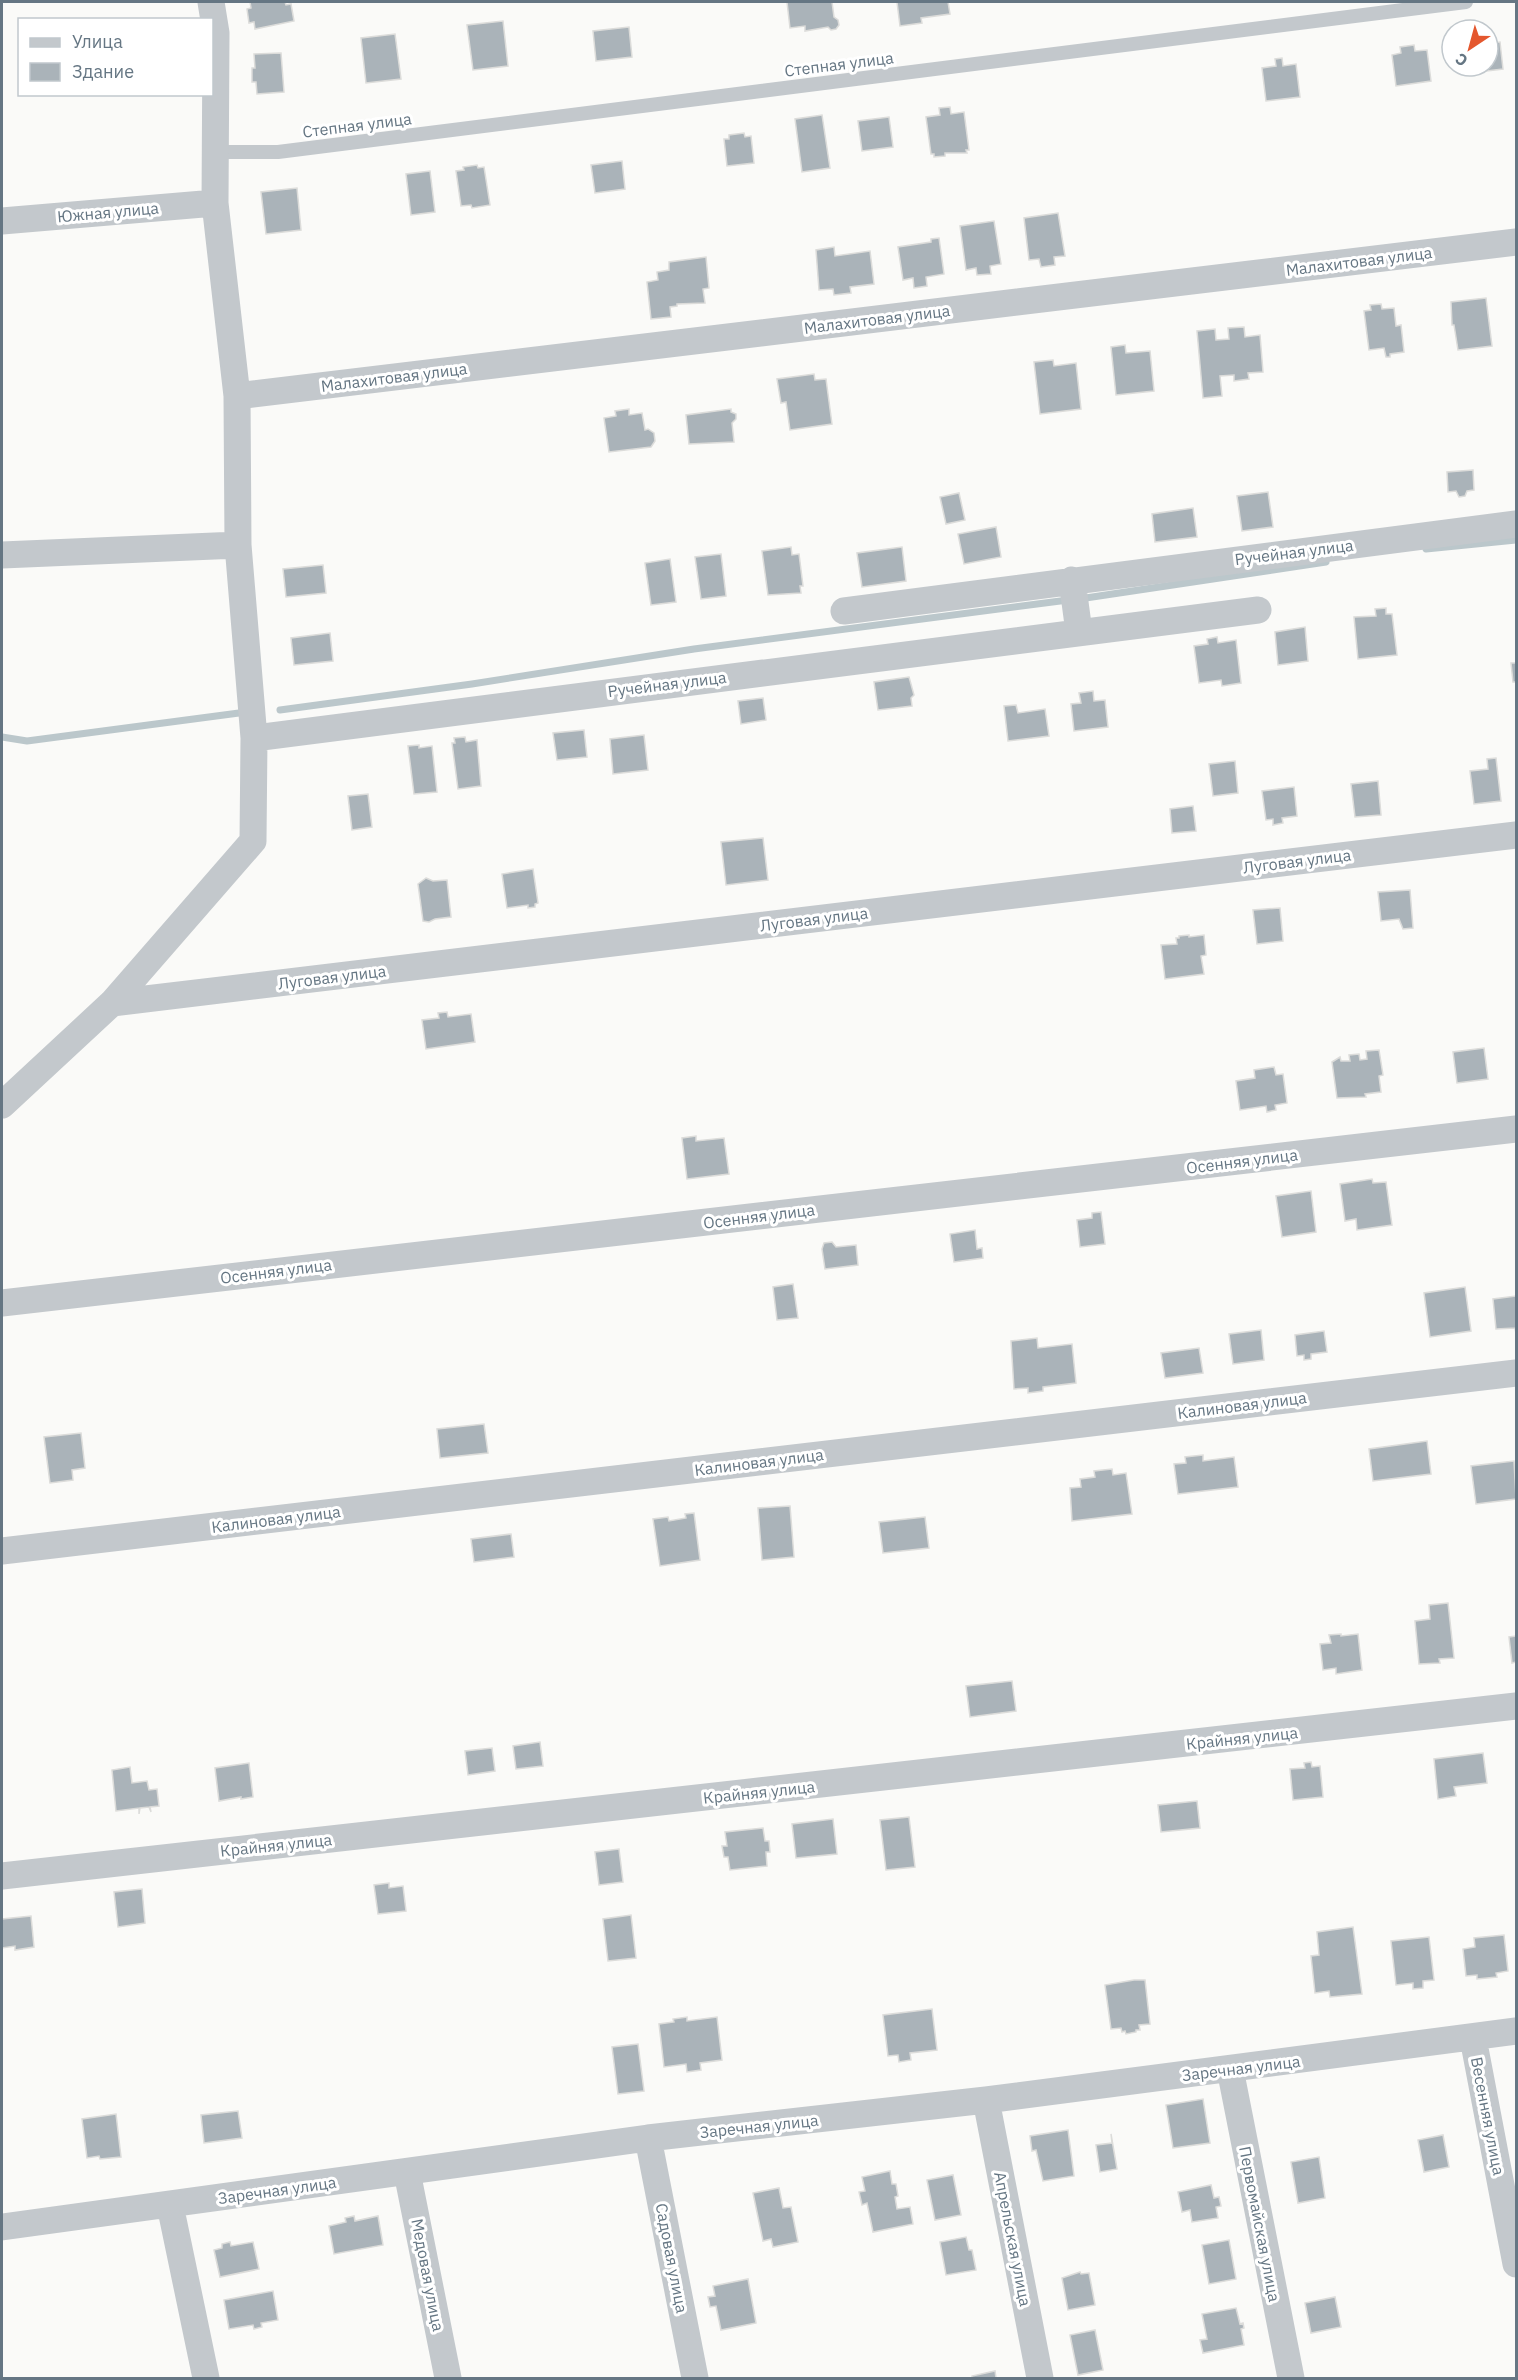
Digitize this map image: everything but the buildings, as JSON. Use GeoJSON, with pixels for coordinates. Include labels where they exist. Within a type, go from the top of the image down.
{"type":"FeatureCollection","features":[{"type":"Feature","properties":{"kind":"street"},"geometry":{"type":"LineString","coordinates":[[2,1105],[112,1003],[254,841],[254,738],[238,545],[237,396],[215,203],[216,33],[211,2]]}},
{"type":"Feature","properties":{"kind":"street","name":"Южная улица"},"geometry":{"type":"LineString","coordinates":[[2,221],[215,203]]}},
{"type":"Feature","properties":{"kind":"street","name":"Малахитовая улица"},"geometry":{"type":"LineString","coordinates":[[237,396],[1516,242]]}},
{"type":"Feature","properties":{"kind":"street","name":"Ручейная улица"},"geometry":{"type":"LineString","coordinates":[[844,611],[1516,524]]}},
{"type":"Feature","properties":{"kind":"street"},"geometry":{"type":"LineString","coordinates":[[2,555],[238,545]]}},
{"type":"Feature","properties":{"kind":"street"},"geometry":{"type":"LineString","coordinates":[[1072,580],[1079,632]]}},
{"type":"Feature","properties":{"kind":"street","name":"Ручейная улица"},"geometry":{"type":"LineString","coordinates":[[254,738],[1258,610]]}},
{"type":"Feature","properties":{"kind":"street","name":"Луговая улица"},"geometry":{"type":"LineString","coordinates":[[112,1003],[1516,835]]}},
{"type":"Feature","properties":{"kind":"street","name":"Осенняя улица"},"geometry":{"type":"LineString","coordinates":[[2,1303],[1516,1129]]}},
{"type":"Feature","properties":{"kind":"street","name":"Калиновая улица"},"geometry":{"type":"LineString","coordinates":[[2,1551],[1516,1373]]}},
{"type":"Feature","properties":{"kind":"street","name":"Крайняя улица"},"geometry":{"type":"LineString","coordinates":[[2,1876],[1516,1706]]}},
{"type":"Feature","properties":{"kind":"street","name":"Заречная улица"},"geometry":{"type":"LineString","coordinates":[[2,2227],[648,2138],[986,2100],[1516,2031]]}},
{"type":"Feature","properties":{"kind":"street","name":"Весенняя улица"},"geometry":{"type":"LineString","coordinates":[[1473,2038],[1516,2264]]}},
{"type":"Feature","properties":{"kind":"street","name":"Первомайская улица"},"geometry":{"type":"LineString","coordinates":[[1230,2069],[1291,2379]]}},
{"type":"Feature","properties":{"kind":"street","name":"Апрельская улица"},"geometry":{"type":"LineString","coordinates":[[986,2100],[1040,2379]]}},
{"type":"Feature","properties":{"kind":"street","name":"Садовая улица"},"geometry":{"type":"LineString","coordinates":[[648,2138],[695,2379]]}},
{"type":"Feature","properties":{"kind":"street","name":"Медовая улица"},"geometry":{"type":"LineString","coordinates":[[407,2172],[448,2379]]}},
{"type":"Feature","properties":{"kind":"street"},"geometry":{"type":"LineString","coordinates":[[170,2205],[206,2379]]}},
{"type":"Feature","properties":{"kind":"lane","name":"Степная улица"},"geometry":{"type":"LineString","coordinates":[[216,152],[278,152],[1466,2]]}},
{"type":"Feature","properties":{"kind":"waterway"},"geometry":{"type":"LineString","coordinates":[[1426,549],[1516,540]]}},
{"type":"Feature","properties":{"kind":"waterway"},"geometry":{"type":"LineString","coordinates":[[1079,599],[1326,562]]}},
{"type":"Feature","properties":{"kind":"waterway"},"geometry":{"type":"LineString","coordinates":[[280,710],[472,684],[694,649],[1068,600]]}},
{"type":"Feature","properties":{"kind":"waterway"},"geometry":{"type":"LineString","coordinates":[[2,737],[27,741],[239,713]]}}]}
